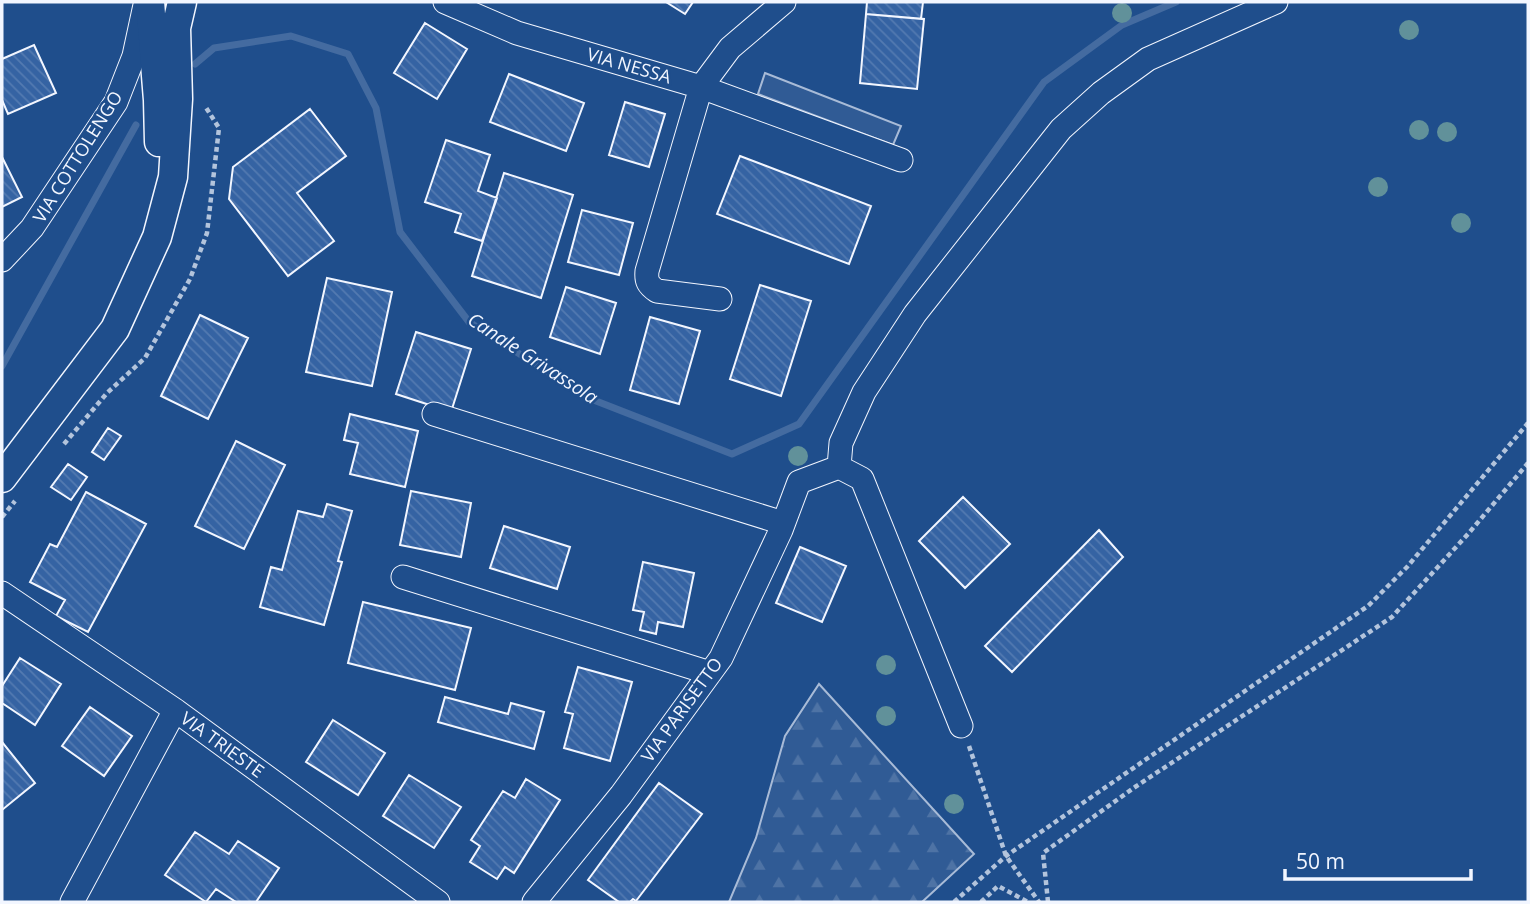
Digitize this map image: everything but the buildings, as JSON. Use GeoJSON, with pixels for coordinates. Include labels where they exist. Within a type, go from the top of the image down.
{"type":"FeatureCollection","features":[{"type":"Feature","properties":{"kind":"street"},"geometry":{"type":"LineString","coordinates":[[148,2],[158,100],[160,176],[157,237]]}},
{"type":"Feature","properties":{"kind":"street","name":"VIA COTTOLENGO"},"geometry":{"type":"LineString","coordinates":[[2,260],[33,228],[116,102],[134,56],[148,2]]}},
{"type":"Feature","properties":{"kind":"street"},"geometry":{"type":"LineString","coordinates":[[2,478],[115,329],[157,237],[173,177],[178,99],[176,27],[182,2]]}},
{"type":"Feature","properties":{"kind":"street","name":"VIA NESSA"},"geometry":{"type":"LineString","coordinates":[[445,2],[517,33],[701,87],[901,160]]}},
{"type":"Feature","properties":{"kind":"street"},"geometry":{"type":"LineString","coordinates":[[720,299],[657,290],[650,286],[646,279],[701,87],[730,48],[784,2]]}},
{"type":"Feature","properties":{"kind":"street"},"geometry":{"type":"LineString","coordinates":[[961,726],[862,479],[839,467],[841,443],[864,392],[923,303],[1060,129],[1101,93],[1148,59],[1276,2]]}},
{"type":"Feature","properties":{"kind":"street"},"geometry":{"type":"LineString","coordinates":[[434,414],[783,523]]}},
{"type":"Feature","properties":{"kind":"street","name":"VIA PARISETTO"},"geometry":{"type":"LineString","coordinates":[[534,902],[621,795],[721,658],[799,482],[839,467]]}},
{"type":"Feature","properties":{"kind":"street"},"geometry":{"type":"LineString","coordinates":[[403,578],[710,673]]}},
{"type":"Feature","properties":{"kind":"street","name":"VIA TRIESTE"},"geometry":{"type":"LineString","coordinates":[[2,593],[175,710],[438,902]]}},
{"type":"Feature","properties":{"kind":"street"},"geometry":{"type":"LineString","coordinates":[[72,902],[175,710]]}},
{"type":"Feature","properties":{"kind":"path"},"geometry":{"type":"LineString","coordinates":[[954,902],[1006,856],[1368,606],[1407,566],[1528,423]]}},
{"type":"Feature","properties":{"kind":"path"},"geometry":{"type":"LineString","coordinates":[[1048,902],[1042,853],[1135,787],[1392,617],[1528,463]]}},
{"type":"Feature","properties":{"kind":"path"},"geometry":{"type":"LineString","coordinates":[[961,726],[1006,856],[1039,902]]}},
{"type":"Feature","properties":{"kind":"path"},"geometry":{"type":"LineString","coordinates":[[981,902],[999,886],[1028,902]]}},
{"type":"Feature","properties":{"kind":"shaded area"},"geometry":{"type":"Polygon","coordinates":[[[765,73],[901,126],[893,145],[758,94],[765,73]]]}},
{"type":"Feature","properties":{"kind":"green space"},"geometry":{"type":"Polygon","coordinates":[[[819,684],[974,854],[922,902],[729,902],[756,838],[785,736],[819,684]]]}},
{"type":"Feature","properties":{"kind":"waterway","name":"Canale Grivassola"},"geometry":{"type":"LineString","coordinates":[[195,64],[214,48],[291,36],[348,54],[376,108],[400,232],[469,322],[591,399],[732,454],[799,424],[1044,82],[1122,25],[1176,2]]}},
{"type":"Feature","properties":{"kind":"waterway","name":"Canale Grivassola"},"geometry":{"type":"LineString","coordinates":[[2,366],[136,125]]}}]}
